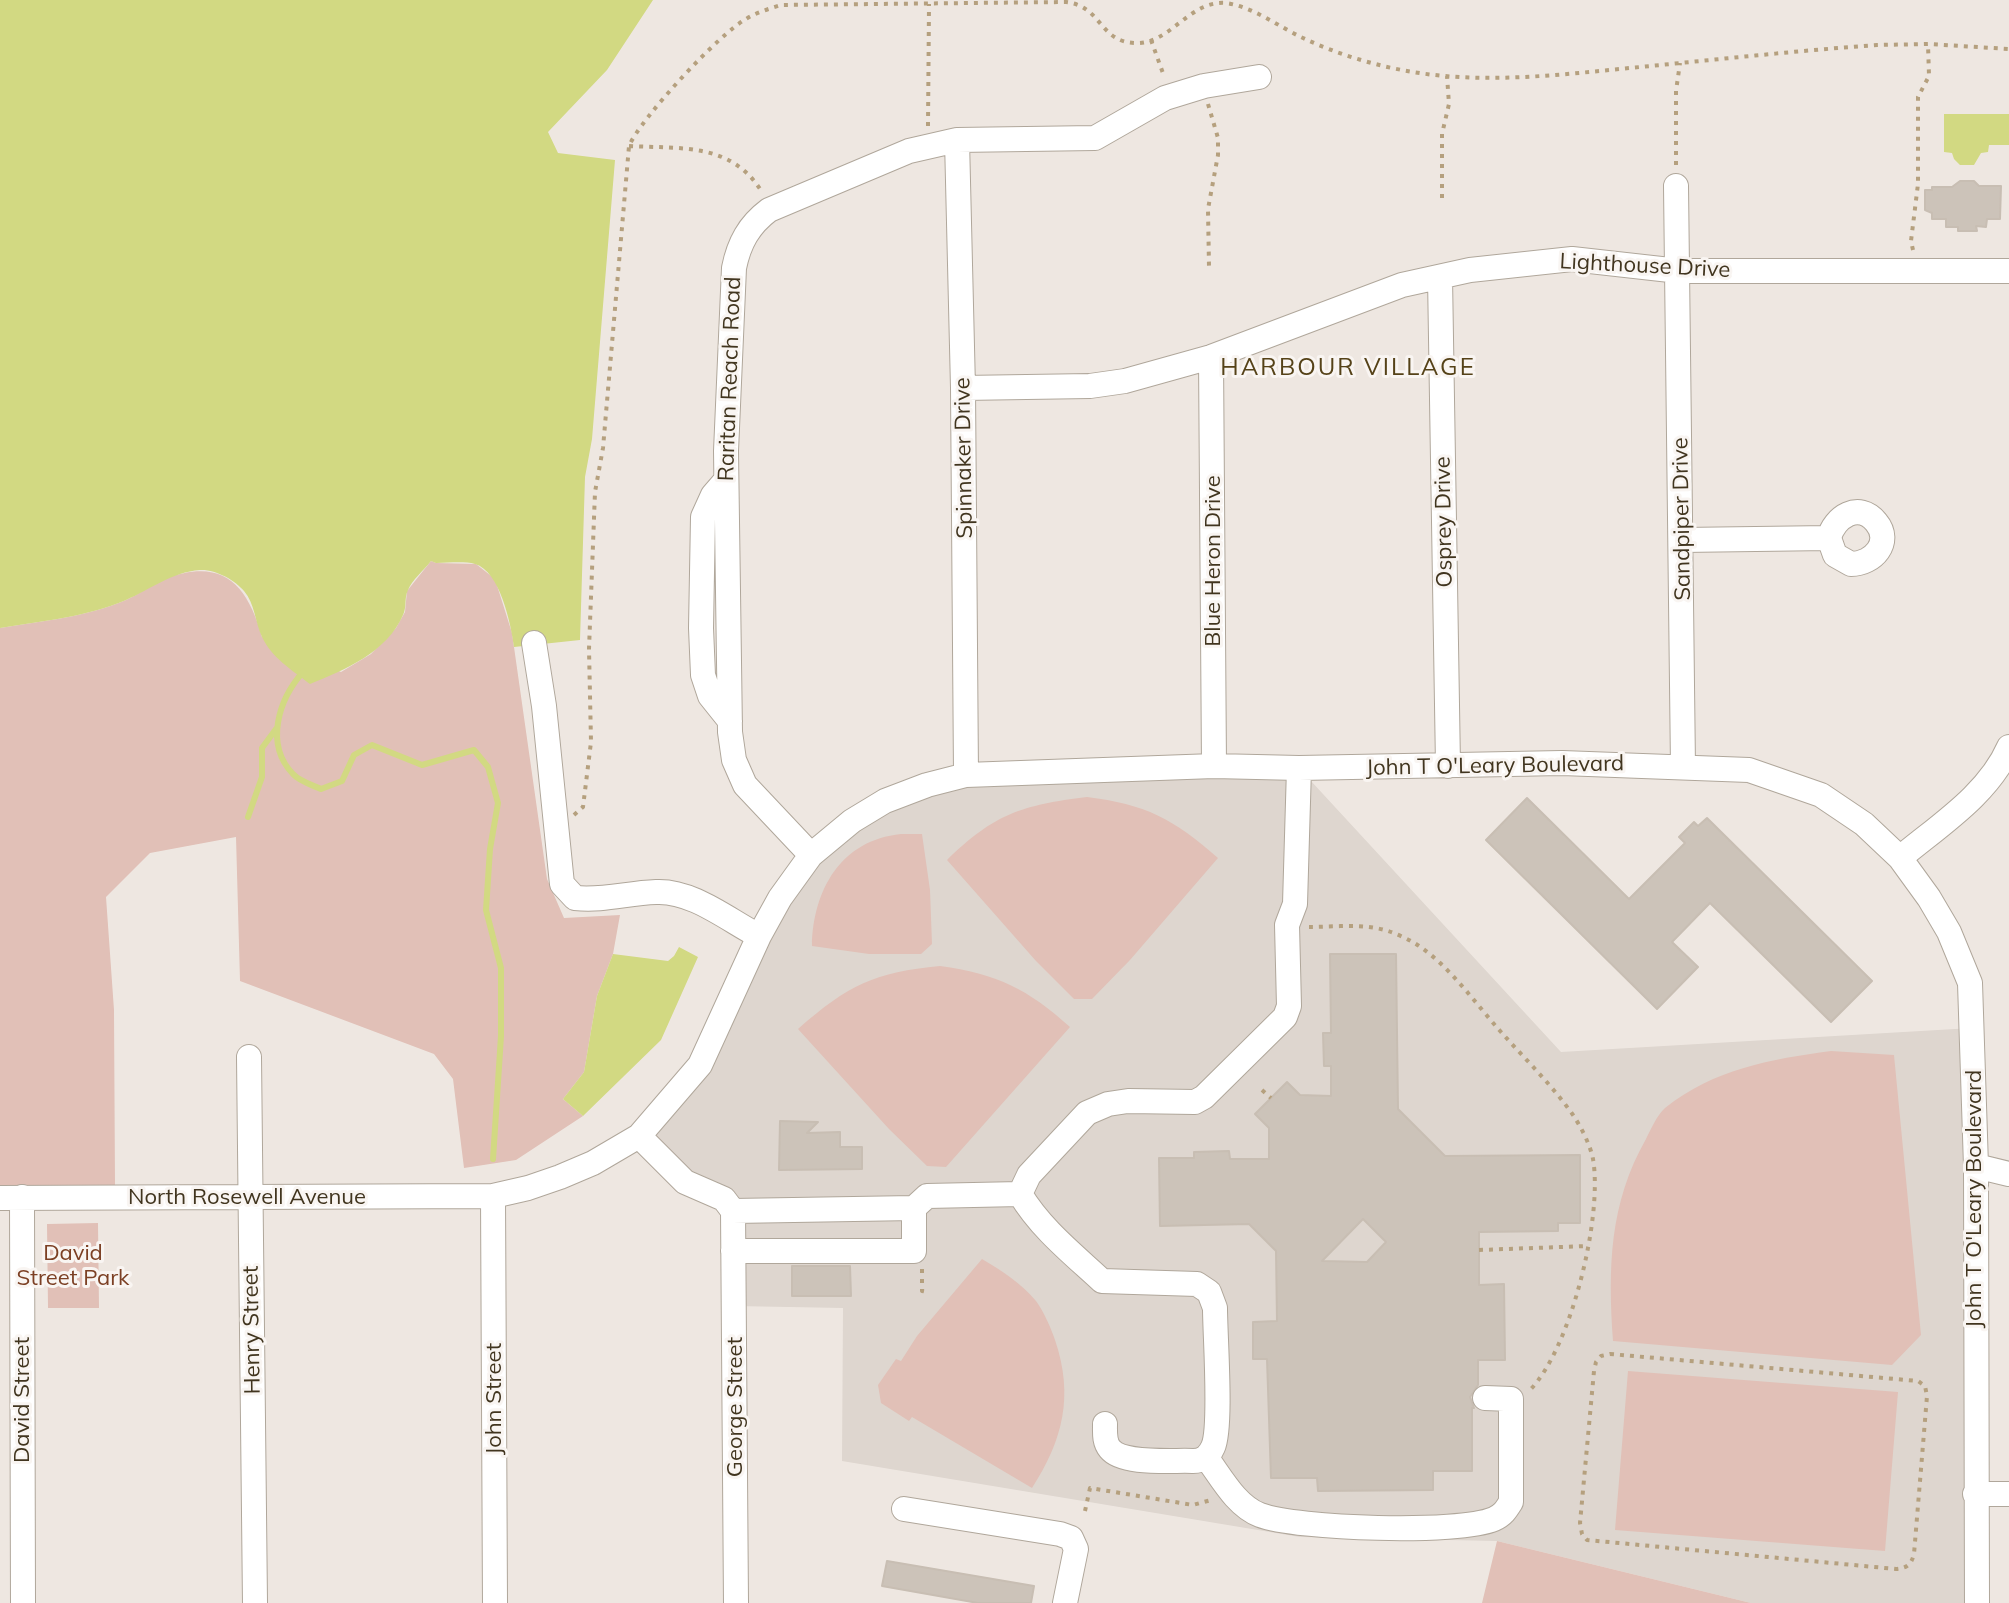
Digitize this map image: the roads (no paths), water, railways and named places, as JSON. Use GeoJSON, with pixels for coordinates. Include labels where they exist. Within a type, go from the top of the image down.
{"type":"FeatureCollection","features":[{"type":"Feature","properties":{"kind":"street","name":"Raritan Reach Road"},"geometry":{"type":"LineString","coordinates":[[811,855],[745,785],[734,760],[730,721],[726,480],[734,268],[737,250],[746,234],[755,220],[772,208],[909,151],[957,140],[1095,138],[1172,96],[1204,86],[1259,77]]}},
{"type":"Feature","properties":{"kind":"street","name":"Spinnaker Drive"},"geometry":{"type":"LineString","coordinates":[[957,140],[963,388],[966,775]]}},
{"type":"Feature","properties":{"kind":"street","name":"Sandpiper Drive"},"geometry":{"type":"LineString","coordinates":[[1676,186],[1683,767]]}},
{"type":"Feature","properties":{"kind":"street","name":"Lighthouse Drive"},"geometry":{"type":"LineString","coordinates":[[963,388],[1090,386],[1125,381],[1211,357],[1402,285],[1470,270],[1572,259],[1679,271],[2009,271]]}},
{"type":"Feature","properties":{"kind":"street","name":"Osprey Drive"},"geometry":{"type":"LineString","coordinates":[[1440,277],[1448,766]]}},
{"type":"Feature","properties":{"kind":"street","name":"Blue Heron Drive"},"geometry":{"type":"LineString","coordinates":[[1211,357],[1214,766]]}},
{"type":"Feature","properties":{"kind":"street"},"geometry":{"type":"LineString","coordinates":[[1682,540],[1829,538]]}},
{"type":"Feature","properties":{"kind":"street"},"geometry":{"type":"LineString","coordinates":[[534,643],[562,884],[575,898],[599,900],[659,891],[690,898],[759,936]]}},
{"type":"Feature","properties":{"kind":"street"},"geometry":{"type":"LineString","coordinates":[[1900,858],[1983,787],[2000,766],[2009,747]]}},
{"type":"Feature","properties":{"kind":"street","name":"John T O'Leary Boulevard"},"geometry":{"type":"LineString","coordinates":[[493,1196],[560,1177],[593,1163],[639,1136],[700,1065],[759,936],[780,898],[811,855],[852,821],[885,801],[927,785],[966,775],[1214,766],[1299,768],[1562,763],[1749,770],[1821,795],[1864,824],[1900,858],[1949,932],[1970,983],[1976,1166],[1977,1603]]}},
{"type":"Feature","properties":{"kind":"street"},"geometry":{"type":"LineString","coordinates":[[1020,1194],[1029,1175],[1087,1113],[1108,1104],[1128,1101],[1195,1102],[1204,1097],[1285,1017],[1289,1006],[1287,928],[1295,904],[1299,768]]}},
{"type":"Feature","properties":{"kind":"street","name":"Henry Street"},"geometry":{"type":"LineString","coordinates":[[249,1057],[255,1603]]}},
{"type":"Feature","properties":{"kind":"street"},"geometry":{"type":"LineString","coordinates":[[639,1136],[685,1182],[724,1199],[733,1211],[914,1208],[927,1196],[1020,1194]]}},
{"type":"Feature","properties":{"kind":"street"},"geometry":{"type":"LineString","coordinates":[[1976,1166],[2009,1174]]}},
{"type":"Feature","properties":{"kind":"street"},"geometry":{"type":"LineString","coordinates":[[1020,1194],[1031,1213],[1048,1232],[1102,1281],[1197,1284],[1209,1292],[1215,1308],[1216,1424],[1213,1448],[1206,1457],[1201,1461],[1122,1458],[1110,1449],[1105,1438],[1105,1424]]}},
{"type":"Feature","properties":{"kind":"street","name":"North Rosewell Avenue"},"geometry":{"type":"LineString","coordinates":[[11,1198],[493,1196]]}},
{"type":"Feature","properties":{"kind":"street","name":"John Street"},"geometry":{"type":"LineString","coordinates":[[493,1196],[495,1603]]}},
{"type":"Feature","properties":{"kind":"street","name":"David Street"},"geometry":{"type":"LineString","coordinates":[[11,1198],[23,1603]]}},
{"type":"Feature","properties":{"kind":"street"},"geometry":{"type":"LineString","coordinates":[[733,1251],[914,1251],[914,1208]]}},
{"type":"Feature","properties":{"kind":"street","name":"George Street"},"geometry":{"type":"LineString","coordinates":[[733,1211],[736,1603]]}},
{"type":"Feature","properties":{"kind":"street"},"geometry":{"type":"LineString","coordinates":[[1206,1457],[1246,1508],[1262,1516],[1335,1526],[1458,1526],[1492,1520],[1505,1513],[1511,1502],[1511,1399],[1485,1398]]}},
{"type":"Feature","properties":{"kind":"street"},"geometry":{"type":"LineString","coordinates":[[1975,1494],[2009,1494]]}},
{"type":"Feature","properties":{"kind":"street"},"geometry":{"type":"LineString","coordinates":[[904,1509],[1071,1538],[1076,1549],[1065,1603]]}},
{"type":"Feature","properties":{"kind":"waterway"},"geometry":{"type":"LineString","coordinates":[[303,672],[287,695],[277,736],[284,762],[302,781],[321,789],[342,781],[354,755],[372,745],[422,765],[474,750],[488,767],[498,803],[490,849],[486,910],[501,968],[501,1036],[493,1159]]}},
{"type":"Feature","properties":{"kind":"waterway"},"geometry":{"type":"LineString","coordinates":[[248,817],[262,777],[262,748],[276,729]]}},
{"type":"Feature","properties":{"kind":"district","name":"HARBOUR VILLAGE"},"geometry":{"type":"Point","coordinates":[1348,368]}},
{"type":"Feature","properties":{"kind":"park label","name":"David Street Park"},"geometry":{"type":"Point","coordinates":[73,1266]}}]}
